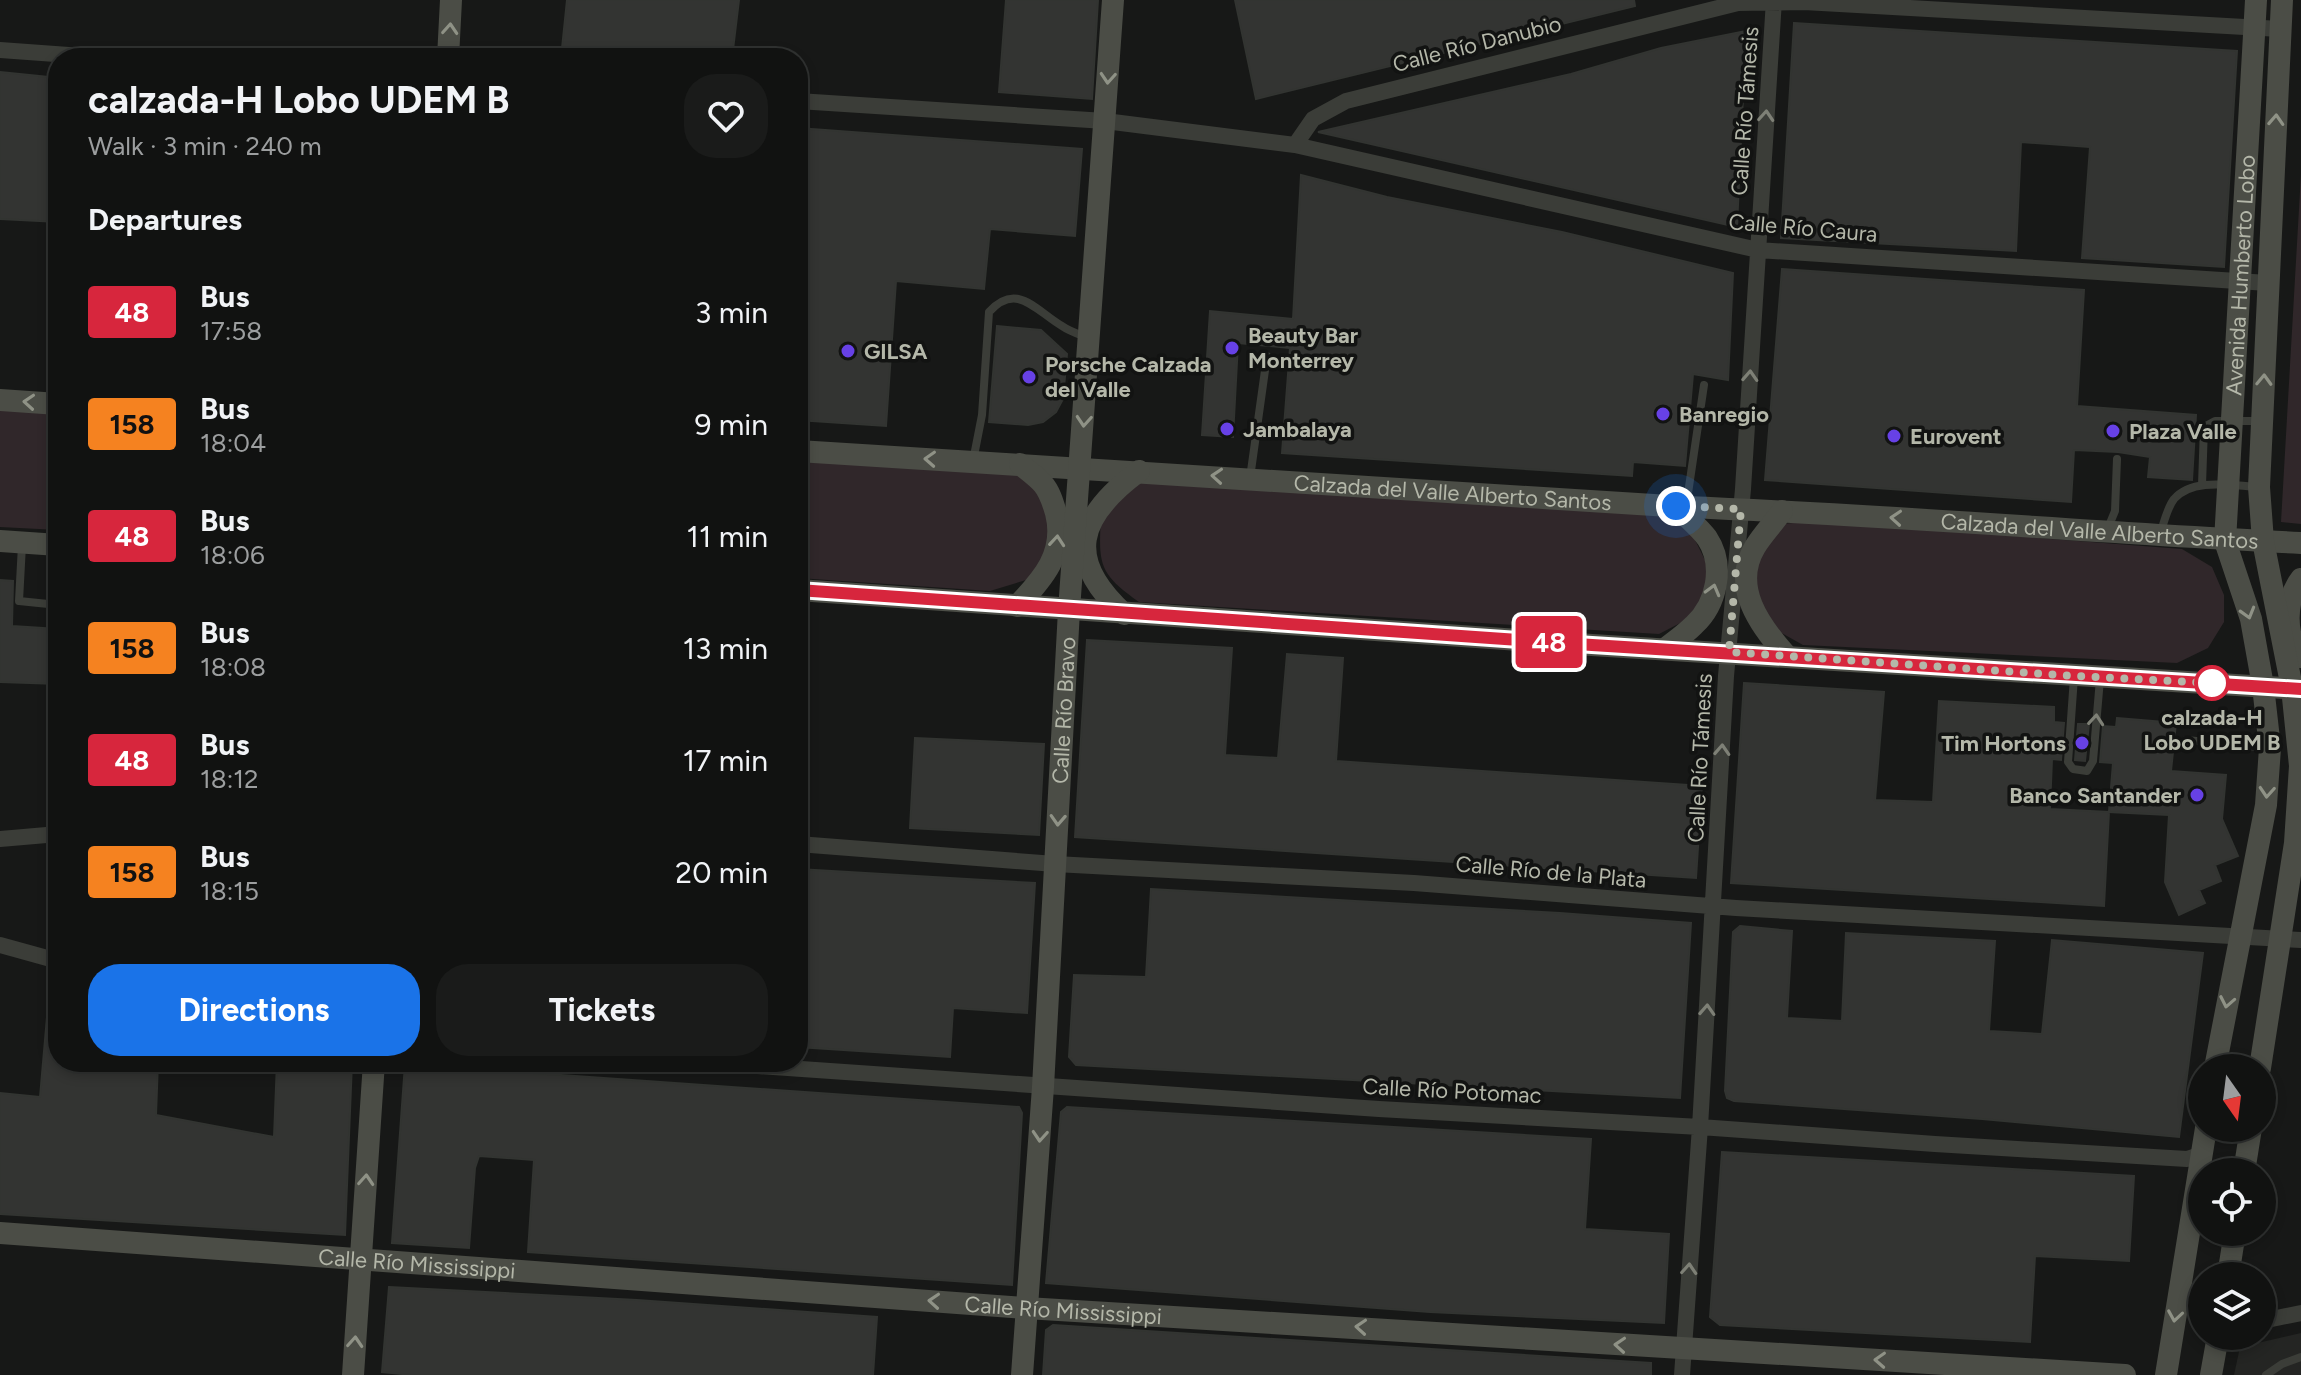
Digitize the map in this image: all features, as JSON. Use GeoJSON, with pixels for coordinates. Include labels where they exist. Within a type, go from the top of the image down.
{"type":"FeatureCollection","features":[{"type":"Feature","properties":{"kind":"main road"},"geometry":{"type":"LineString","coordinates":[[449,48],[451,0]]}},
{"type":"Feature","properties":{"kind":"main road","name":"Calle Río Bravo"},"geometry":{"type":"LineString","coordinates":[[1022,1375],[1043,1087],[1069,610],[1113,0]]}},
{"type":"Feature","properties":{"kind":"main road","name":"Avenida Humberto Lobo"},"geometry":{"type":"LineString","coordinates":[[2218,1054],[2266,805],[2270,748],[2251,619],[2225,541],[2256,0]]}},
{"type":"Feature","properties":{"kind":"main road"},"geometry":{"type":"LineString","coordinates":[[2263,1054],[2290,940],[2300,810],[2296,689],[2263,541],[2259,487],[2282,0]]}},
{"type":"Feature","properties":{"kind":"main road"},"geometry":{"type":"LineString","coordinates":[[0,400],[48,403]]}},
{"type":"Feature","properties":{"kind":"main road","name":"Calzada del Valle Alberto Santos"},"geometry":{"type":"LineString","coordinates":[[808,452],[2159,537],[2301,543]]}},
{"type":"Feature","properties":{"kind":"main road"},"geometry":{"type":"LineString","coordinates":[[1017,606],[1051,565],[1058,539],[1053,503],[1043,484],[1020,464]]}},
{"type":"Feature","properties":{"kind":"main road"},"geometry":{"type":"LineString","coordinates":[[1124,614],[1106,598],[1089,571],[1084,553],[1087,530],[1095,514],[1114,489],[1139,471]]}},
{"type":"Feature","properties":{"kind":"main road"},"geometry":{"type":"LineString","coordinates":[[1665,649],[1696,624],[1706,611],[1717,572],[1707,538],[1681,507]]}},
{"type":"Feature","properties":{"kind":"main road"},"geometry":{"type":"LineString","coordinates":[[1782,511],[1755,547],[1749,562],[1747,583],[1749,602],[1757,618],[1786,655]]}},
{"type":"Feature","properties":{"kind":"main road"},"geometry":{"type":"LineString","coordinates":[[11,542],[48,544]]}},
{"type":"Feature","properties":{"kind":"main road"},"geometry":{"type":"LineString","coordinates":[[2301,579],[2288,613],[2289,629],[2301,657]]}},
{"type":"Feature","properties":{"kind":"main road"},"geometry":{"type":"LineString","coordinates":[[808,591],[2296,689]]}},
{"type":"Feature","properties":{"kind":"main road"},"geometry":{"type":"LineString","coordinates":[[353,1375],[373,1072]]}},
{"type":"Feature","properties":{"kind":"main road"},"geometry":{"type":"LineString","coordinates":[[2184,1375],[2165,1375],[2204,1142]]}},
{"type":"Feature","properties":{"kind":"main road","name":"Calle Río Mississippi"},"geometry":{"type":"LineString","coordinates":[[0,1233],[1026,1308],[2125,1375]]}},
{"type":"Feature","properties":{"kind":"main road"},"geometry":{"type":"LineString","coordinates":[[2211,1375],[2215,1350]]}},
{"type":"Feature","properties":{"kind":"street","name":"Calle Río Danubio"},"geometry":{"type":"LineString","coordinates":[[1295,145],[1313,119],[1346,101],[1738,3],[1774,1],[2280,29]]}},
{"type":"Feature","properties":{"kind":"street","name":"Calle Río Támesis"},"geometry":{"type":"LineString","coordinates":[[1682,1375],[1774,1]]}},
{"type":"Feature","properties":{"kind":"street"},"geometry":{"type":"LineString","coordinates":[[0,50],[48,53]]}},
{"type":"Feature","properties":{"kind":"street"},"geometry":{"type":"LineString","coordinates":[[808,102],[1105,121],[1295,145]]}},
{"type":"Feature","properties":{"kind":"street","name":"Calle Río Caura"},"geometry":{"type":"LineString","coordinates":[[1295,145],[1758,250],[2268,283]]}},
{"type":"Feature","properties":{"kind":"street"},"geometry":{"type":"LineString","coordinates":[[0,839],[48,835]]}},
{"type":"Feature","properties":{"kind":"street","name":"Calle Río de la Plata"},"geometry":{"type":"LineString","coordinates":[[808,845],[1055,864],[1414,883],[1713,907],[2290,940]]}},
{"type":"Feature","properties":{"kind":"street"},"geometry":{"type":"LineString","coordinates":[[0,945],[48,958]]}},
{"type":"Feature","properties":{"kind":"street","name":"Calle Río Potomac"},"geometry":{"type":"LineString","coordinates":[[808,1070],[2187,1159],[2202,1154]]}},
{"type":"Feature","properties":{"kind":"street"},"geometry":{"type":"LineString","coordinates":[[2276,1318],[2301,1313]]}},
{"type":"Feature","properties":{"kind":"lane"},"geometry":{"type":"LineString","coordinates":[[972,461],[982,415],[989,312],[1008,298],[1027,301],[1063,327],[1089,339]]}},
{"type":"Feature","properties":{"kind":"lane"},"geometry":{"type":"LineString","coordinates":[[1250,478],[1267,356]]}},
{"type":"Feature","properties":{"kind":"lane"},"geometry":{"type":"LineString","coordinates":[[1681,507],[1704,385]]}},
{"type":"Feature","properties":{"kind":"lane"},"geometry":{"type":"LineString","coordinates":[[2202,485],[2204,427],[2215,421],[2262,421]]}},
{"type":"Feature","properties":{"kind":"lane"},"geometry":{"type":"LineString","coordinates":[[2106,532],[2115,511],[2117,459]]}},
{"type":"Feature","properties":{"kind":"lane"},"geometry":{"type":"LineString","coordinates":[[2159,537],[2176,497],[2202,485],[2259,487]]}},
{"type":"Feature","properties":{"kind":"lane"},"geometry":{"type":"LineString","coordinates":[[11,542],[19,601],[48,604]]}},
{"type":"Feature","properties":{"kind":"lane"},"geometry":{"type":"LineString","coordinates":[[2074,676],[2068,762],[2073,769],[2087,771],[2093,761],[2100,677]]}},
{"type":"Feature","properties":{"kind":"lane"},"geometry":{"type":"LineString","coordinates":[[2186,740],[2270,748]]}},
{"type":"Feature","properties":{"kind":"lane"},"geometry":{"type":"LineString","coordinates":[[2268,1374],[2301,1357]]}},
{"type":"Feature","properties":{"kind":"shaded area"},"geometry":{"type":"Polygon","coordinates":[[[2301,174],[2301,524],[2281,522],[2301,174]]]}},
{"type":"Feature","properties":{"kind":"shaded area"},"geometry":{"type":"Polygon","coordinates":[[[0,409],[48,411],[48,529],[0,527],[0,409]]]}},
{"type":"Feature","properties":{"kind":"shaded area"},"geometry":{"type":"Polygon","coordinates":[[[808,458],[1014,472],[1039,492],[1054,526],[1051,555],[1026,580],[990,591],[808,579],[808,458]]]}},
{"type":"Feature","properties":{"kind":"shaded area"},"geometry":{"type":"Polygon","coordinates":[[[1145,478],[1663,513],[1692,534],[1707,564],[1705,593],[1688,619],[1659,634],[1139,602],[1116,584],[1104,568],[1100,534],[1101,518],[1145,478]]]}},
{"type":"Feature","properties":{"kind":"shaded area"},"geometry":{"type":"Polygon","coordinates":[[[1818,521],[2182,549],[2212,567],[2224,595],[2224,622],[2208,648],[2177,663],[1803,645],[1769,626],[1752,592],[1759,549],[1780,524],[1818,521]]]}},
{"type":"Feature","properties":{"kind":"shaded area"},"geometry":{"type":"Polygon","coordinates":[[[2301,1333],[2301,1375],[2234,1375],[2239,1350],[2276,1350],[2276,1339],[2301,1333]]]}},
{"type":"Feature","properties":{"kind":"building"},"geometry":{"type":"Polygon","coordinates":[[[567,0],[739,0],[733,48],[562,48],[567,0]]]}},
{"type":"Feature","properties":{"kind":"building"},"geometry":{"type":"Polygon","coordinates":[[[1006,0],[1098,0],[1092,99],[999,92],[1006,0]]]}},
{"type":"Feature","properties":{"kind":"building"},"geometry":{"type":"Polygon","coordinates":[[[1235,0],[1634,0],[1635,6],[1256,99],[1235,0]]]}},
{"type":"Feature","properties":{"kind":"building"},"geometry":{"type":"Polygon","coordinates":[[[1794,23],[2237,51],[2224,267],[2082,258],[2090,147],[2021,142],[2016,251],[1781,238],[1794,23]]]}},
{"type":"Feature","properties":{"kind":"building"},"geometry":{"type":"Polygon","coordinates":[[[1746,31],[1737,227],[1318,132],[1571,74],[1661,48],[1746,31]]]}},
{"type":"Feature","properties":{"kind":"building"},"geometry":{"type":"Polygon","coordinates":[[[0,72],[48,77],[48,221],[0,219],[0,72]]]}},
{"type":"Feature","properties":{"kind":"building"},"geometry":{"type":"Polygon","coordinates":[[[808,129],[1082,149],[1075,236],[990,229],[984,289],[896,281],[886,426],[808,421],[808,129]]]}},
{"type":"Feature","properties":{"kind":"building"},"geometry":{"type":"Polygon","coordinates":[[[1301,175],[1387,197],[1562,232],[1733,273],[1728,380],[1693,374],[1685,466],[1633,462],[1632,476],[1282,453],[1290,348],[1238,343],[1233,437],[1202,435],[1210,311],[1293,319],[1301,175]]]}},
{"type":"Feature","properties":{"kind":"building"},"geometry":{"type":"Polygon","coordinates":[[[1782,269],[2084,290],[2077,406],[2196,415],[2192,480],[2148,477],[2150,457],[2074,450],[2071,502],[1765,480],[1782,269]]]}},
{"type":"Feature","properties":{"kind":"building","name":"Porsche Calzada del Valle"},"geometry":{"type":"Polygon","coordinates":[[[997,326],[1041,330],[1067,354],[1063,399],[1056,412],[1043,422],[1028,425],[989,422],[997,326]]]}},
{"type":"Feature","properties":{"kind":"building"},"geometry":{"type":"Polygon","coordinates":[[[0,580],[13,581],[12,626],[48,628],[48,684],[0,682],[0,580]]]}},
{"type":"Feature","properties":{"kind":"building"},"geometry":{"type":"Polygon","coordinates":[[[1087,640],[1232,648],[1225,755],[1278,758],[1287,654],[1343,658],[1336,761],[1702,786],[1696,878],[1075,837],[1087,640]]]}},
{"type":"Feature","properties":{"kind":"building"},"geometry":{"type":"Polygon","coordinates":[[[1744,683],[1884,692],[1875,800],[1933,802],[1939,701],[2054,707],[2054,722],[2064,723],[2061,760],[2052,759],[2050,809],[2109,812],[2104,906],[1731,883],[1744,683]]]}},
{"type":"Feature","properties":{"kind":"building"},"geometry":{"type":"Polygon","coordinates":[[[2117,718],[2176,723],[2171,771],[2226,775],[2222,819],[2238,856],[2215,865],[2221,881],[2199,890],[2205,903],[2179,915],[2165,882],[2169,815],[2109,812],[2113,763],[2100,762],[2103,726],[2116,727],[2117,718]]]}},
{"type":"Feature","properties":{"kind":"building"},"geometry":{"type":"Polygon","coordinates":[[[2078,724],[2089,724],[2085,761],[2075,760],[2078,724]]]}},
{"type":"Feature","properties":{"kind":"building"},"geometry":{"type":"Polygon","coordinates":[[[915,738],[1044,744],[1039,835],[910,828],[915,738]]]}},
{"type":"Feature","properties":{"kind":"building"},"geometry":{"type":"Polygon","coordinates":[[[808,870],[1035,883],[1027,1013],[953,1008],[950,1057],[808,1048],[808,870]]]}},
{"type":"Feature","properties":{"kind":"building"},"geometry":{"type":"Polygon","coordinates":[[[1151,889],[1691,923],[1680,1098],[1076,1065],[1069,1057],[1074,975],[1146,977],[1151,889]]]}},
{"type":"Feature","properties":{"kind":"building"},"geometry":{"type":"Polygon","coordinates":[[[1740,926],[1792,931],[1787,1018],[1842,1021],[1846,933],[1995,941],[1989,1031],[2042,1034],[2052,940],[2203,953],[2179,1137],[1727,1098],[1733,932],[1740,926]]]}},
{"type":"Feature","properties":{"kind":"building"},"geometry":{"type":"Polygon","coordinates":[[[47,1017],[48,1072],[158,1072],[156,1115],[274,1137],[277,1072],[352,1072],[345,1235],[0,1214],[0,1093],[40,1097],[47,1017]]]}},
{"type":"Feature","properties":{"kind":"building"},"geometry":{"type":"Polygon","coordinates":[[[404,1072],[519,1072],[1019,1107],[1022,1113],[1012,1285],[528,1252],[534,1160],[479,1156],[475,1168],[469,1248],[392,1243],[404,1072]]]}},
{"type":"Feature","properties":{"kind":"building"},"geometry":{"type":"Polygon","coordinates":[[[1067,1107],[1591,1139],[1585,1229],[1669,1234],[1664,1323],[1430,1312],[1046,1283],[1061,1112],[1067,1107]]]}},
{"type":"Feature","properties":{"kind":"building"},"geometry":{"type":"Polygon","coordinates":[[[1722,1152],[2134,1176],[2129,1261],[2035,1256],[2030,1342],[1720,1325],[1710,1317],[1722,1152]]]}},
{"type":"Feature","properties":{"kind":"building"},"geometry":{"type":"Polygon","coordinates":[[[389,1287],[877,1317],[873,1375],[412,1375],[382,1372],[389,1287]]]}},
{"type":"Feature","properties":{"kind":"building"},"geometry":{"type":"Polygon","coordinates":[[[1053,1325],[1651,1363],[1651,1375],[1043,1375],[1046,1330],[1053,1325]]]}},
{"type":"Feature","properties":{"kind":"bus line","name":"48"},"geometry":{"type":"LineString","coordinates":[[808,591],[1592,645],[2301,689]]}},
{"type":"Feature","properties":{"kind":"place","name":"Beauty Bar Monterrey"},"geometry":{"type":"Point","coordinates":[1232,348]}},
{"type":"Feature","properties":{"kind":"place","name":"GILSA"},"geometry":{"type":"Point","coordinates":[848,351]}},
{"type":"Feature","properties":{"kind":"place","name":"Porsche Calzada del Valle"},"geometry":{"type":"Point","coordinates":[1029,377]}},
{"type":"Feature","properties":{"kind":"place","name":"Banregio"},"geometry":{"type":"Point","coordinates":[1663,414]}},
{"type":"Feature","properties":{"kind":"place","name":"Jambalaya"},"geometry":{"type":"Point","coordinates":[1227,429]}},
{"type":"Feature","properties":{"kind":"place","name":"Plaza Valle"},"geometry":{"type":"Point","coordinates":[2113,431]}},
{"type":"Feature","properties":{"kind":"place","name":"Eurovent"},"geometry":{"type":"Point","coordinates":[1894,436]}},
{"type":"Feature","properties":{"kind":"place","name":"calzada-H Lobo UDEM B"},"geometry":{"type":"Point","coordinates":[2212,683]}},
{"type":"Feature","properties":{"kind":"place","name":"Tim Hortons"},"geometry":{"type":"Point","coordinates":[2082,743]}},
{"type":"Feature","properties":{"kind":"place","name":"Banco Santander"},"geometry":{"type":"Point","coordinates":[2197,795]}},
{"type":"Feature","properties":{"kind":"route"},"geometry":{"type":"LineString","coordinates":[[1676,506],[1741,509],[1729,652],[2212,683]]}}]}
